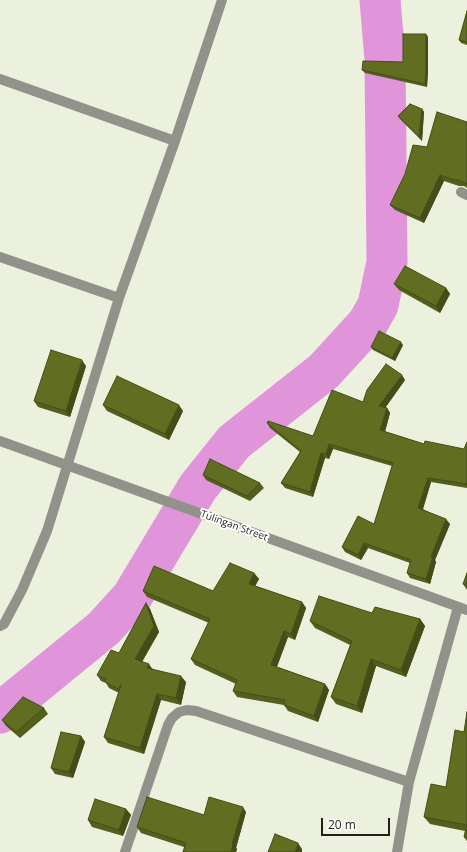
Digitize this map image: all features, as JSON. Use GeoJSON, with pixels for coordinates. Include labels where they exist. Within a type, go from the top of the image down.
{"type":"FeatureCollection","features":[{"type":"Feature","properties":{"kind":"street"},"geometry":{"type":"LineString","coordinates":[[1,624],[22,590],[47,531],[119,298],[175,141],[222,0]]}},
{"type":"Feature","properties":{"kind":"street"},"geometry":{"type":"LineString","coordinates":[[0,79],[175,141]]}},
{"type":"Feature","properties":{"kind":"street"},"geometry":{"type":"LineString","coordinates":[[0,257],[119,298]]}},
{"type":"Feature","properties":{"kind":"street","name":"Tulingan Street"},"geometry":{"type":"LineString","coordinates":[[0,441],[462,609]]}},
{"type":"Feature","properties":{"kind":"street"},"geometry":{"type":"LineString","coordinates":[[396,852],[409,782],[462,609]]}},
{"type":"Feature","properties":{"kind":"street"},"geometry":{"type":"LineString","coordinates":[[125,852],[168,725],[172,718],[179,712],[188,710],[196,711],[409,782]]}},
{"type":"Feature","properties":{"kind":"building"},"geometry":{"type":"Polygon","coordinates":[[[467,11],[467,42],[459,40],[467,11]]]}},
{"type":"Feature","properties":{"kind":"building"},"geometry":{"type":"Polygon","coordinates":[[[403,34],[426,34],[425,84],[362,70],[363,61],[403,62],[403,34]]]}},
{"type":"Feature","properties":{"kind":"building"},"geometry":{"type":"Polygon","coordinates":[[[410,104],[422,109],[419,137],[398,116],[410,104]]]}},
{"type":"Feature","properties":{"kind":"building"},"geometry":{"type":"Polygon","coordinates":[[[437,112],[467,122],[467,184],[459,180],[454,180],[440,175],[420,218],[390,205],[405,174],[413,145],[427,147],[437,112]]]}},
{"type":"Feature","properties":{"kind":"building"},"geometry":{"type":"Polygon","coordinates":[[[405,266],[446,288],[436,306],[394,284],[405,266]]]}},
{"type":"Feature","properties":{"kind":"building"},"geometry":{"type":"Polygon","coordinates":[[[379,331],[401,342],[392,358],[371,347],[379,331]]]}},
{"type":"Feature","properties":{"kind":"building"},"geometry":{"type":"Polygon","coordinates":[[[51,350],[82,360],[66,411],[34,401],[51,350]]]}},
{"type":"Feature","properties":{"kind":"building"},"geometry":{"type":"Polygon","coordinates":[[[386,364],[402,375],[379,406],[387,408],[380,430],[424,444],[425,441],[464,449],[467,442],[467,484],[428,478],[418,508],[446,519],[431,557],[433,557],[426,579],[407,573],[411,560],[364,543],[358,555],[342,547],[358,516],[374,524],[393,463],[329,444],[326,454],[321,453],[310,492],[281,483],[301,451],[267,423],[268,421],[313,436],[332,390],[363,402],[367,390],[386,364]]]}},
{"type":"Feature","properties":{"kind":"building"},"geometry":{"type":"Polygon","coordinates":[[[117,376],[179,405],[165,434],[103,405],[117,376]]]}},
{"type":"Feature","properties":{"kind":"building"},"geometry":{"type":"Polygon","coordinates":[[[210,459],[260,483],[247,496],[203,475],[210,459]]]}},
{"type":"Feature","properties":{"kind":"building"},"geometry":{"type":"Polygon","coordinates":[[[230,563],[254,573],[249,584],[302,602],[291,634],[284,631],[271,665],[325,684],[314,716],[284,705],[285,700],[233,691],[237,680],[191,659],[210,619],[143,591],[154,566],[213,591],[230,563]]]}},
{"type":"Feature","properties":{"kind":"building"},"geometry":{"type":"Polygon","coordinates":[[[467,573],[467,585],[463,584],[467,573]]]}},
{"type":"Feature","properties":{"kind":"building"},"geometry":{"type":"Polygon","coordinates":[[[319,596],[372,613],[375,607],[420,619],[401,670],[371,659],[357,706],[331,697],[352,641],[310,621],[319,596]]]}},
{"type":"Feature","properties":{"kind":"building"},"geometry":{"type":"Polygon","coordinates":[[[146,603],[154,626],[135,659],[149,664],[147,668],[181,676],[176,698],[157,694],[140,748],[104,737],[121,685],[118,689],[105,682],[106,679],[97,675],[111,650],[119,653],[146,603]]]}},
{"type":"Feature","properties":{"kind":"building"},"geometry":{"type":"Polygon","coordinates":[[[23,697],[44,708],[16,732],[2,720],[23,697]]]}},
{"type":"Feature","properties":{"kind":"building"},"geometry":{"type":"Polygon","coordinates":[[[467,712],[467,825],[424,817],[431,784],[446,787],[455,730],[464,732],[467,712]]]}},
{"type":"Feature","properties":{"kind":"building"},"geometry":{"type":"Polygon","coordinates":[[[61,732],[81,736],[69,772],[51,768],[61,732]]]}},
{"type":"Feature","properties":{"kind":"building"},"geometry":{"type":"Polygon","coordinates":[[[147,797],[204,815],[209,797],[243,807],[231,852],[183,852],[186,843],[137,827],[147,797]]]}},
{"type":"Feature","properties":{"kind":"building"},"geometry":{"type":"Polygon","coordinates":[[[95,799],[126,809],[119,830],[88,820],[95,799]]]}},
{"type":"Feature","properties":{"kind":"building"},"geometry":{"type":"Polygon","coordinates":[[[467,825],[467,838],[464,837],[467,825]]]}},
{"type":"Feature","properties":{"kind":"building"},"geometry":{"type":"Polygon","coordinates":[[[275,834],[298,843],[295,852],[268,852],[275,834]]]}},
{"type":"Feature","properties":{"kind":"waterway"},"geometry":{"type":"LineString","coordinates":[[0,713],[104,628],[132,597],[198,487],[234,442],[324,371],[368,323],[378,305],[387,262],[385,59],[380,0]]}}]}
